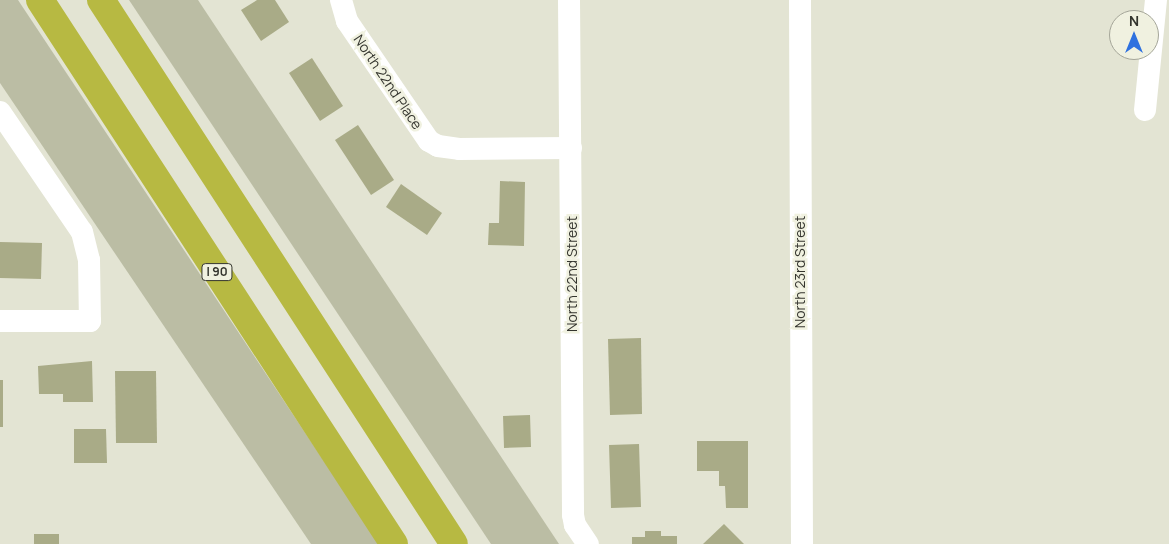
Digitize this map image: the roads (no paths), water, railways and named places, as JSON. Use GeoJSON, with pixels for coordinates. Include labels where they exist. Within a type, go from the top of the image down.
{"type":"FeatureCollection","features":[{"type":"Feature","properties":{"kind":"highway","name":"I 90"},"geometry":{"type":"LineString","coordinates":[[40,0],[394,544]]}},
{"type":"Feature","properties":{"kind":"highway"},"geometry":{"type":"LineString","coordinates":[[100,0],[454,544]]}},
{"type":"Feature","properties":{"kind":"street","name":"North 22nd Place"},"geometry":{"type":"LineString","coordinates":[[341,0],[347,21],[429,141],[438,146],[459,149],[571,148]]}},
{"type":"Feature","properties":{"kind":"street","name":"North 22nd Street"},"geometry":{"type":"LineString","coordinates":[[569,0],[573,515],[575,525],[588,544]]}},
{"type":"Feature","properties":{"kind":"street","name":"North 23rd Street"},"geometry":{"type":"LineString","coordinates":[[800,0],[802,544]]}},
{"type":"Feature","properties":{"kind":"street"},"geometry":{"type":"LineString","coordinates":[[1145,110],[1156,0]]}},
{"type":"Feature","properties":{"kind":"street"},"geometry":{"type":"LineString","coordinates":[[0,112],[82,232],[89,260],[90,321],[0,321]]}}]}
